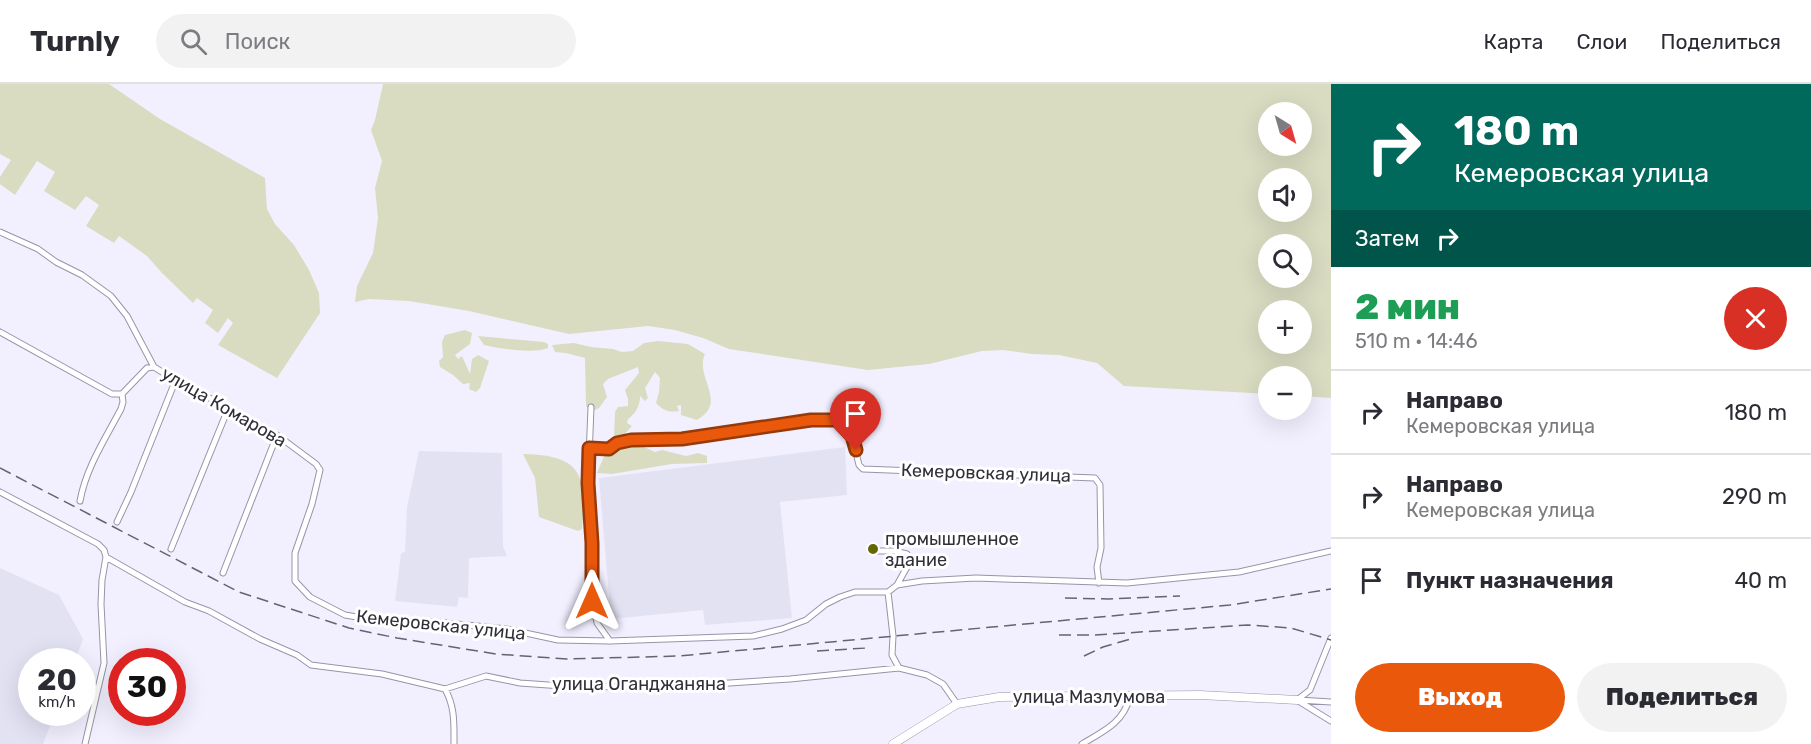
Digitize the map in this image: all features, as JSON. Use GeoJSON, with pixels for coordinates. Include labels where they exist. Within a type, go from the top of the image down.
{"type":"FeatureCollection","features":[{"type":"Feature","properties":{"kind":"street","name":"улица Комарова"},"geometry":{"type":"LineString","coordinates":[[0,232],[38,249],[56,262],[82,275],[111,296],[127,315],[154,367],[196,393],[222,403],[253,426],[277,435],[311,460],[320,470],[312,504],[295,554],[294,571]]}},
{"type":"Feature","properties":{"kind":"street"},"geometry":{"type":"LineString","coordinates":[[0,332],[112,394],[122,394],[147,368],[154,367]]}},
{"type":"Feature","properties":{"kind":"street"},"geometry":{"type":"LineString","coordinates":[[117,522],[140,471],[176,379]]}},
{"type":"Feature","properties":{"kind":"street"},"geometry":{"type":"LineString","coordinates":[[80,501],[83,485],[94,459],[123,402],[122,394]]}},
{"type":"Feature","properties":{"kind":"street"},"geometry":{"type":"LineString","coordinates":[[591,407],[588,483],[592,543],[592,601],[597,623],[610,641]]}},
{"type":"Feature","properties":{"kind":"street"},"geometry":{"type":"LineString","coordinates":[[171,549],[228,409]]}},
{"type":"Feature","properties":{"kind":"street","name":"Кемеровская улица"},"geometry":{"type":"LineString","coordinates":[[589,448],[609,449],[617,443],[631,440],[682,439],[811,420],[837,420],[852,436],[859,465],[863,469],[1095,478],[1100,485],[1101,548],[1097,567],[1099,583]]}},
{"type":"Feature","properties":{"kind":"street"},"geometry":{"type":"LineString","coordinates":[[223,573],[277,435]]}},
{"type":"Feature","properties":{"kind":"street"},"geometry":{"type":"LineString","coordinates":[[0,492],[98,544],[104,550],[106,557],[101,604],[104,663],[86,744]]}},
{"type":"Feature","properties":{"kind":"street"},"geometry":{"type":"LineString","coordinates":[[878,551],[907,554],[907,567],[897,585],[888,592],[893,638],[892,655],[899,668]]}},
{"type":"Feature","properties":{"kind":"street"},"geometry":{"type":"LineString","coordinates":[[897,585],[976,578],[1127,583],[1239,572],[1331,551]]}},
{"type":"Feature","properties":{"kind":"street"},"geometry":{"type":"LineString","coordinates":[[106,557],[185,602],[209,610],[311,665],[382,674],[445,689],[454,711],[454,744]]}},
{"type":"Feature","properties":{"kind":"street","name":"Кемеровская улица"},"geometry":{"type":"LineString","coordinates":[[294,571],[295,581],[310,597],[345,615],[399,624],[436,622],[497,628],[558,640],[610,641],[753,636],[806,620],[826,604],[855,592],[888,592]]}},
{"type":"Feature","properties":{"kind":"street"},"geometry":{"type":"LineString","coordinates":[[1297,700],[1310,690],[1331,638]]}},
{"type":"Feature","properties":{"kind":"street","name":"улица Оганджаняна"},"geometry":{"type":"LineString","coordinates":[[445,689],[486,676],[520,683],[576,687],[683,686],[790,679],[899,668],[927,675],[944,684],[957,704]]}},
{"type":"Feature","properties":{"kind":"street","name":"улица Мазлумова"},"geometry":{"type":"LineString","coordinates":[[893,744],[957,704],[999,697],[1200,695],[1297,700]]}},
{"type":"Feature","properties":{"kind":"street"},"geometry":{"type":"LineString","coordinates":[[1082,744],[1121,717],[1130,697]]}},
{"type":"Feature","properties":{"kind":"street"},"geometry":{"type":"LineString","coordinates":[[1297,700],[1331,702]]}},
{"type":"Feature","properties":{"kind":"street"},"geometry":{"type":"LineString","coordinates":[[1297,700],[1331,721]]}},
{"type":"Feature","properties":{"kind":"shaded area"},"geometry":{"type":"Polygon","coordinates":[[[845,447],[847,495],[780,502],[792,618],[705,625],[703,610],[611,619],[599,478],[845,447]]]}},
{"type":"Feature","properties":{"kind":"shaded area"},"geometry":{"type":"Polygon","coordinates":[[[419,451],[502,453],[503,546],[507,556],[469,558],[468,598],[459,597],[457,607],[395,601],[401,553],[405,552],[407,507],[419,451]]]}},
{"type":"Feature","properties":{"kind":"shaded area"},"geometry":{"type":"Polygon","coordinates":[[[0,568],[59,595],[83,639],[80,648],[18,648],[18,726],[50,726],[43,744],[0,744],[0,568]]]}},
{"type":"Feature","properties":{"kind":"green space"},"geometry":{"type":"Polygon","coordinates":[[[0,84],[109,84],[160,119],[265,178],[267,209],[275,224],[294,245],[319,293],[320,313],[277,378],[218,345],[233,323],[228,318],[218,333],[205,323],[213,310],[197,298],[193,303],[147,256],[119,236],[114,243],[86,226],[99,205],[86,196],[75,210],[44,191],[55,172],[37,161],[15,195],[0,184],[0,177],[11,160],[0,154],[0,84]]]}},
{"type":"Feature","properties":{"kind":"green space"},"geometry":{"type":"Polygon","coordinates":[[[383,84],[1331,84],[1331,398],[1312,397],[1312,366],[1258,366],[1258,393],[1124,386],[1097,363],[1059,355],[1003,350],[982,351],[929,364],[868,370],[729,349],[675,330],[648,326],[569,334],[469,311],[409,301],[369,299],[355,302],[357,286],[373,253],[378,218],[375,188],[382,161],[371,130],[383,84]]]}},
{"type":"Feature","properties":{"kind":"green space"},"geometry":{"type":"Polygon","coordinates":[[[465,330],[472,333],[470,344],[455,355],[458,359],[462,356],[470,374],[472,359],[478,355],[489,361],[480,388],[476,392],[469,389],[470,383],[463,384],[440,367],[439,361],[443,357],[442,342],[445,335],[465,330]]]}},
{"type":"Feature","properties":{"kind":"green space"},"geometry":{"type":"Polygon","coordinates":[[[478,336],[544,342],[548,344],[548,348],[526,351],[499,348],[484,345],[478,336]]]}},
{"type":"Feature","properties":{"kind":"green space"},"geometry":{"type":"Polygon","coordinates":[[[658,341],[688,344],[705,354],[703,363],[711,397],[710,405],[706,413],[697,420],[681,415],[681,405],[677,406],[679,411],[672,412],[663,409],[656,403],[660,378],[655,372],[645,388],[648,398],[645,401],[640,396],[637,409],[628,419],[627,423],[632,426],[620,439],[614,438],[615,412],[618,407],[628,406],[625,390],[639,373],[638,367],[608,379],[603,384],[607,397],[599,408],[591,412],[586,406],[585,358],[555,352],[552,345],[574,343],[622,352],[633,351],[644,343],[658,341]]]}},
{"type":"Feature","properties":{"kind":"green space"},"geometry":{"type":"Polygon","coordinates":[[[625,443],[642,446],[655,452],[662,450],[686,456],[698,453],[707,456],[707,463],[672,464],[612,474],[597,473],[605,454],[625,443]]]}},
{"type":"Feature","properties":{"kind":"green space"},"geometry":{"type":"Polygon","coordinates":[[[523,454],[543,455],[558,459],[569,464],[576,472],[581,482],[583,495],[582,529],[578,531],[539,517],[535,478],[523,454]]]}},
{"type":"Feature","properties":{"kind":"railway"},"geometry":{"type":"LineString","coordinates":[[0,468],[239,592],[349,628],[496,654],[567,659],[679,656],[1230,605],[1331,589]]}},
{"type":"Feature","properties":{"kind":"railway"},"geometry":{"type":"LineString","coordinates":[[1065,598],[1180,596]]}},
{"type":"Feature","properties":{"kind":"railway"},"geometry":{"type":"LineString","coordinates":[[1059,635],[1095,635],[1248,625],[1291,628],[1331,640]]}},
{"type":"Feature","properties":{"kind":"railway"},"geometry":{"type":"LineString","coordinates":[[1084,656],[1103,647],[1134,638]]}},
{"type":"Feature","properties":{"kind":"railway"},"geometry":{"type":"LineString","coordinates":[[817,651],[867,648]]}},
{"type":"Feature","properties":{"kind":"place","name":"промышленное здание"},"geometry":{"type":"Point","coordinates":[873,549]}},
{"type":"Feature","properties":{"kind":"route"},"geometry":{"type":"LineString","coordinates":[[592,601],[589,448],[609,449],[617,443],[631,440],[682,439],[811,420],[837,420],[852,436],[856,450]]}}]}
